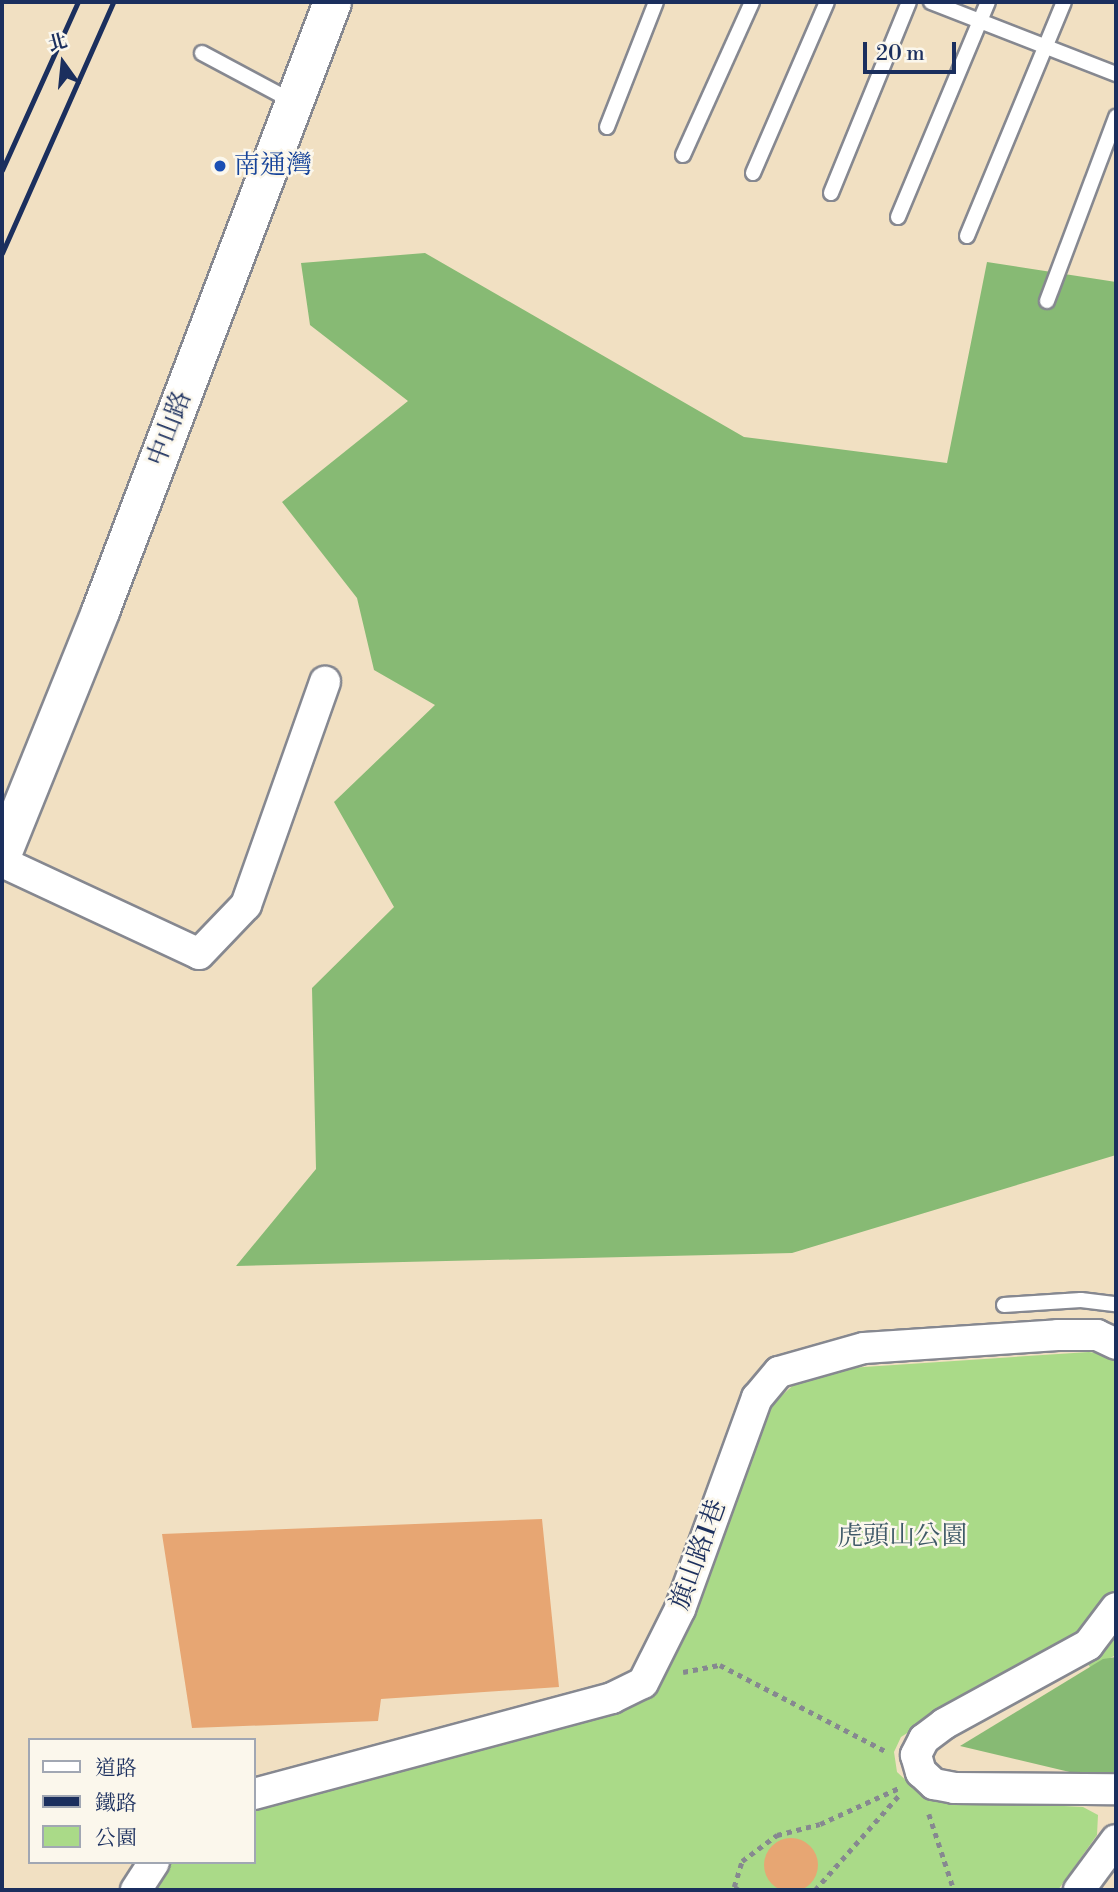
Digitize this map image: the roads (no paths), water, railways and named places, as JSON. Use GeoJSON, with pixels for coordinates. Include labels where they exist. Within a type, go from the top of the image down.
{"type":"FeatureCollection","features":[{"type":"Feature","properties":{"kind":"street","name":"中山路"},"geometry":{"type":"LineString","coordinates":[[2,854],[105,598],[332,2]]}},
{"type":"Feature","properties":{"kind":"street"},"geometry":{"type":"LineString","coordinates":[[2,862],[199,954],[246,905],[325,682]]}},
{"type":"Feature","properties":{"kind":"street","name":"旗山路1巷"},"geometry":{"type":"LineString","coordinates":[[256,1793],[612,1698],[643,1683],[680,1609],[757,1398],[779,1372],[864,1348],[1058,1335],[1097,1335],[1116,1344]]}},
{"type":"Feature","properties":{"kind":"street"},"geometry":{"type":"LineString","coordinates":[[1116,1608],[1088,1645],[944,1724],[924,1739],[916,1755],[921,1772],[934,1784],[954,1788],[1116,1789]]}},
{"type":"Feature","properties":{"kind":"street"},"geometry":{"type":"LineString","coordinates":[[1079,1890],[1116,1840]]}},
{"type":"Feature","properties":{"kind":"street"},"geometry":{"type":"LineString","coordinates":[[136,1890],[153,1864]]}},
{"type":"Feature","properties":{"kind":"lane"},"geometry":{"type":"LineString","coordinates":[[607,127],[656,2]]}},
{"type":"Feature","properties":{"kind":"lane"},"geometry":{"type":"LineString","coordinates":[[683,155],[752,2]]}},
{"type":"Feature","properties":{"kind":"lane"},"geometry":{"type":"LineString","coordinates":[[753,173],[827,2]]}},
{"type":"Feature","properties":{"kind":"lane"},"geometry":{"type":"LineString","coordinates":[[831,193],[909,2]]}},
{"type":"Feature","properties":{"kind":"lane"},"geometry":{"type":"LineString","coordinates":[[931,2],[1116,74]]}},
{"type":"Feature","properties":{"kind":"lane"},"geometry":{"type":"LineString","coordinates":[[898,217],[988,2]]}},
{"type":"Feature","properties":{"kind":"lane"},"geometry":{"type":"LineString","coordinates":[[967,236],[1064,2]]}},
{"type":"Feature","properties":{"kind":"lane"},"geometry":{"type":"LineString","coordinates":[[202,53],[294,101]]}},
{"type":"Feature","properties":{"kind":"lane"},"geometry":{"type":"LineString","coordinates":[[1047,301],[1116,117]]}},
{"type":"Feature","properties":{"kind":"lane"},"geometry":{"type":"LineString","coordinates":[[1004,1305],[1081,1300],[1116,1304]]}},
{"type":"Feature","properties":{"kind":"railway"},"geometry":{"type":"LineString","coordinates":[[2,170],[78,2]]}},
{"type":"Feature","properties":{"kind":"railway"},"geometry":{"type":"LineString","coordinates":[[2,253],[113,2]]}},
{"type":"Feature","properties":{"kind":"place","name":"南通灣"},"geometry":{"type":"Point","coordinates":[220,166]}},
{"type":"Feature","properties":{"kind":"park label","name":"虎頭山公園"},"geometry":{"type":"Point","coordinates":[902,1537]}}]}
